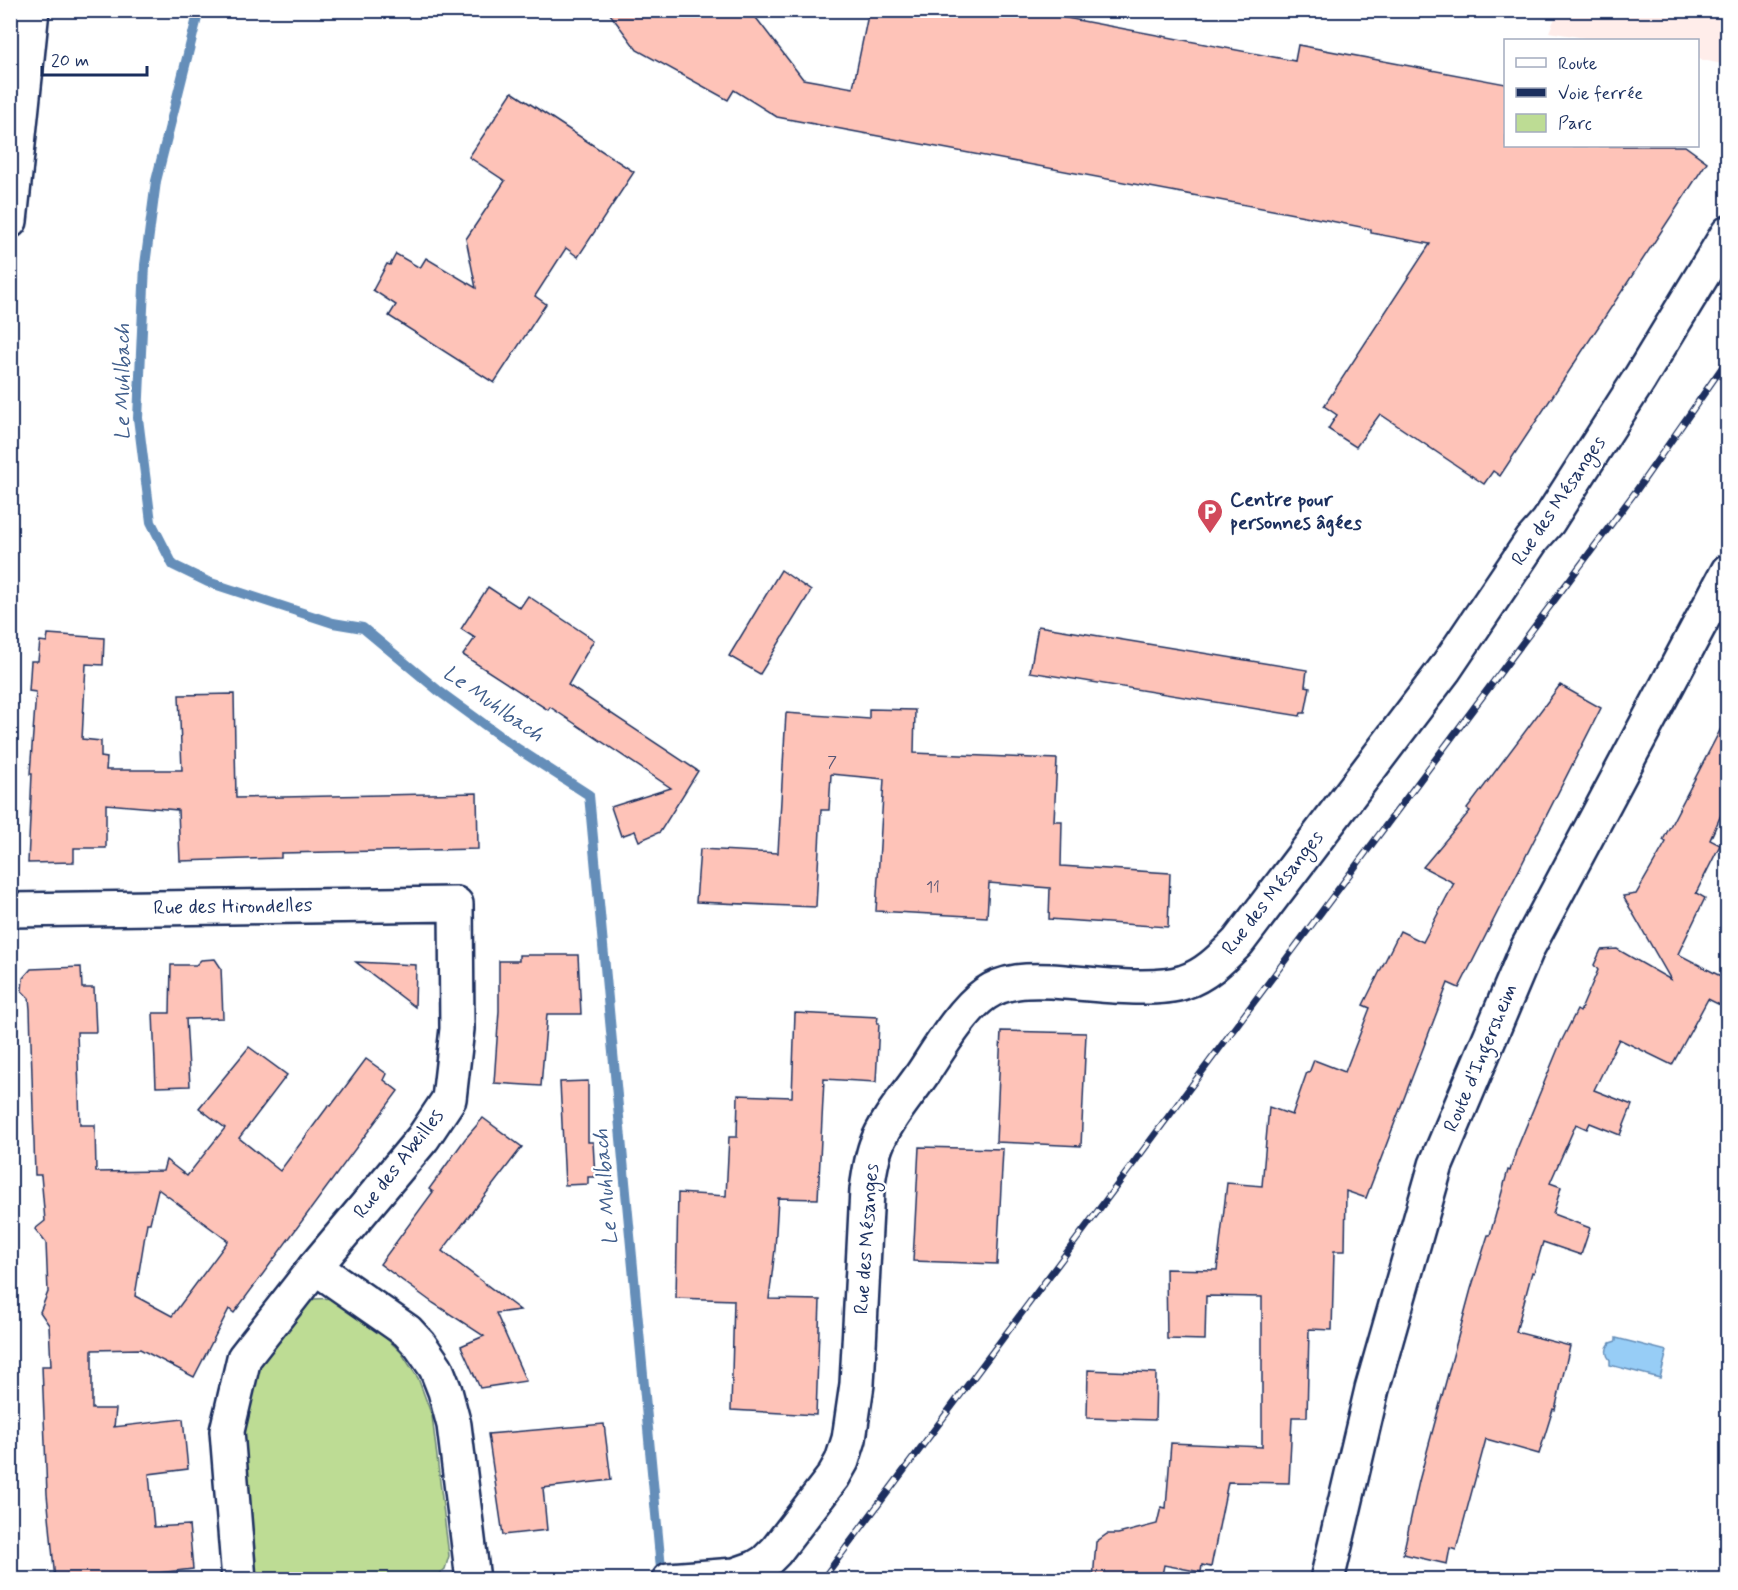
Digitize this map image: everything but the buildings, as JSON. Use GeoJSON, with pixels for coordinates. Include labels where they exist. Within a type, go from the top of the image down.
{"type":"FeatureCollection","features":[{"type":"Feature","properties":{"kind":"street"},"geometry":{"type":"LineString","coordinates":[[10,221],[32,10]]}},
{"type":"Feature","properties":{"kind":"street","name":"Rue des Mésanges"},"geometry":{"type":"LineString","coordinates":[[669,1580],[735,1575],[765,1562],[833,1477],[842,1461],[849,1440],[857,1384],[867,1190],[871,1160],[877,1143],[887,1126],[971,1007],[984,994],[1013,982],[1035,980],[1143,987],[1165,986],[1183,983],[1221,960],[1238,942],[1445,669],[1532,540],[1548,522],[1640,378],[1728,233]]}},
{"type":"Feature","properties":{"kind":"street","name":"Route d'Ingersheim"},"geometry":{"type":"LineString","coordinates":[[1327,1580],[1372,1389],[1436,1165],[1528,947],[1728,572]]}},
{"type":"Feature","properties":{"kind":"street","name":"Rue des Hirondelles"},"geometry":{"type":"LineString","coordinates":[[10,910],[456,904]]}},
{"type":"Feature","properties":{"kind":"street","name":"Rue des Abeilles"},"geometry":{"type":"LineString","coordinates":[[239,1580],[227,1431],[244,1358],[315,1267],[423,1138],[449,1099],[457,1029],[456,904]]}},
{"type":"Feature","properties":{"kind":"street"},"geometry":{"type":"LineString","coordinates":[[315,1267],[407,1331],[436,1368],[454,1425],[473,1580]]}},
{"type":"Feature","properties":{"kind":"shaded area"},"geometry":{"type":"Polygon","coordinates":[[[1558,11],[1727,11],[1727,65],[1699,59],[1699,39],[1591,39],[1549,32],[1558,11]]]}},
{"type":"Feature","properties":{"kind":"green space"},"geometry":{"type":"Polygon","coordinates":[[[335,1298],[355,1309],[401,1352],[418,1378],[432,1416],[449,1556],[445,1569],[438,1575],[401,1579],[252,1580],[243,1440],[249,1392],[261,1362],[297,1314],[314,1299],[335,1298]]]}},
{"type":"Feature","properties":{"kind":"water"},"geometry":{"type":"Polygon","coordinates":[[[1616,1338],[1667,1351],[1660,1378],[1610,1365],[1606,1349],[1610,1343],[1616,1341],[1616,1338]]]}},
{"type":"Feature","properties":{"kind":"waterway","name":"Le Muhlbach"},"geometry":{"type":"LineString","coordinates":[[199,10],[156,181],[145,265],[138,418],[151,522],[173,565],[208,582],[333,623],[363,628],[440,692],[518,749],[589,795],[662,1579]]}},
{"type":"Feature","properties":{"kind":"railway"},"geometry":{"type":"LineString","coordinates":[[822,1580],[1636,491],[1728,359]]}},
{"type":"Feature","properties":{"kind":"place","name":"Centre pour personnes âgées"},"geometry":{"type":"Point","coordinates":[1210,535]}}]}
